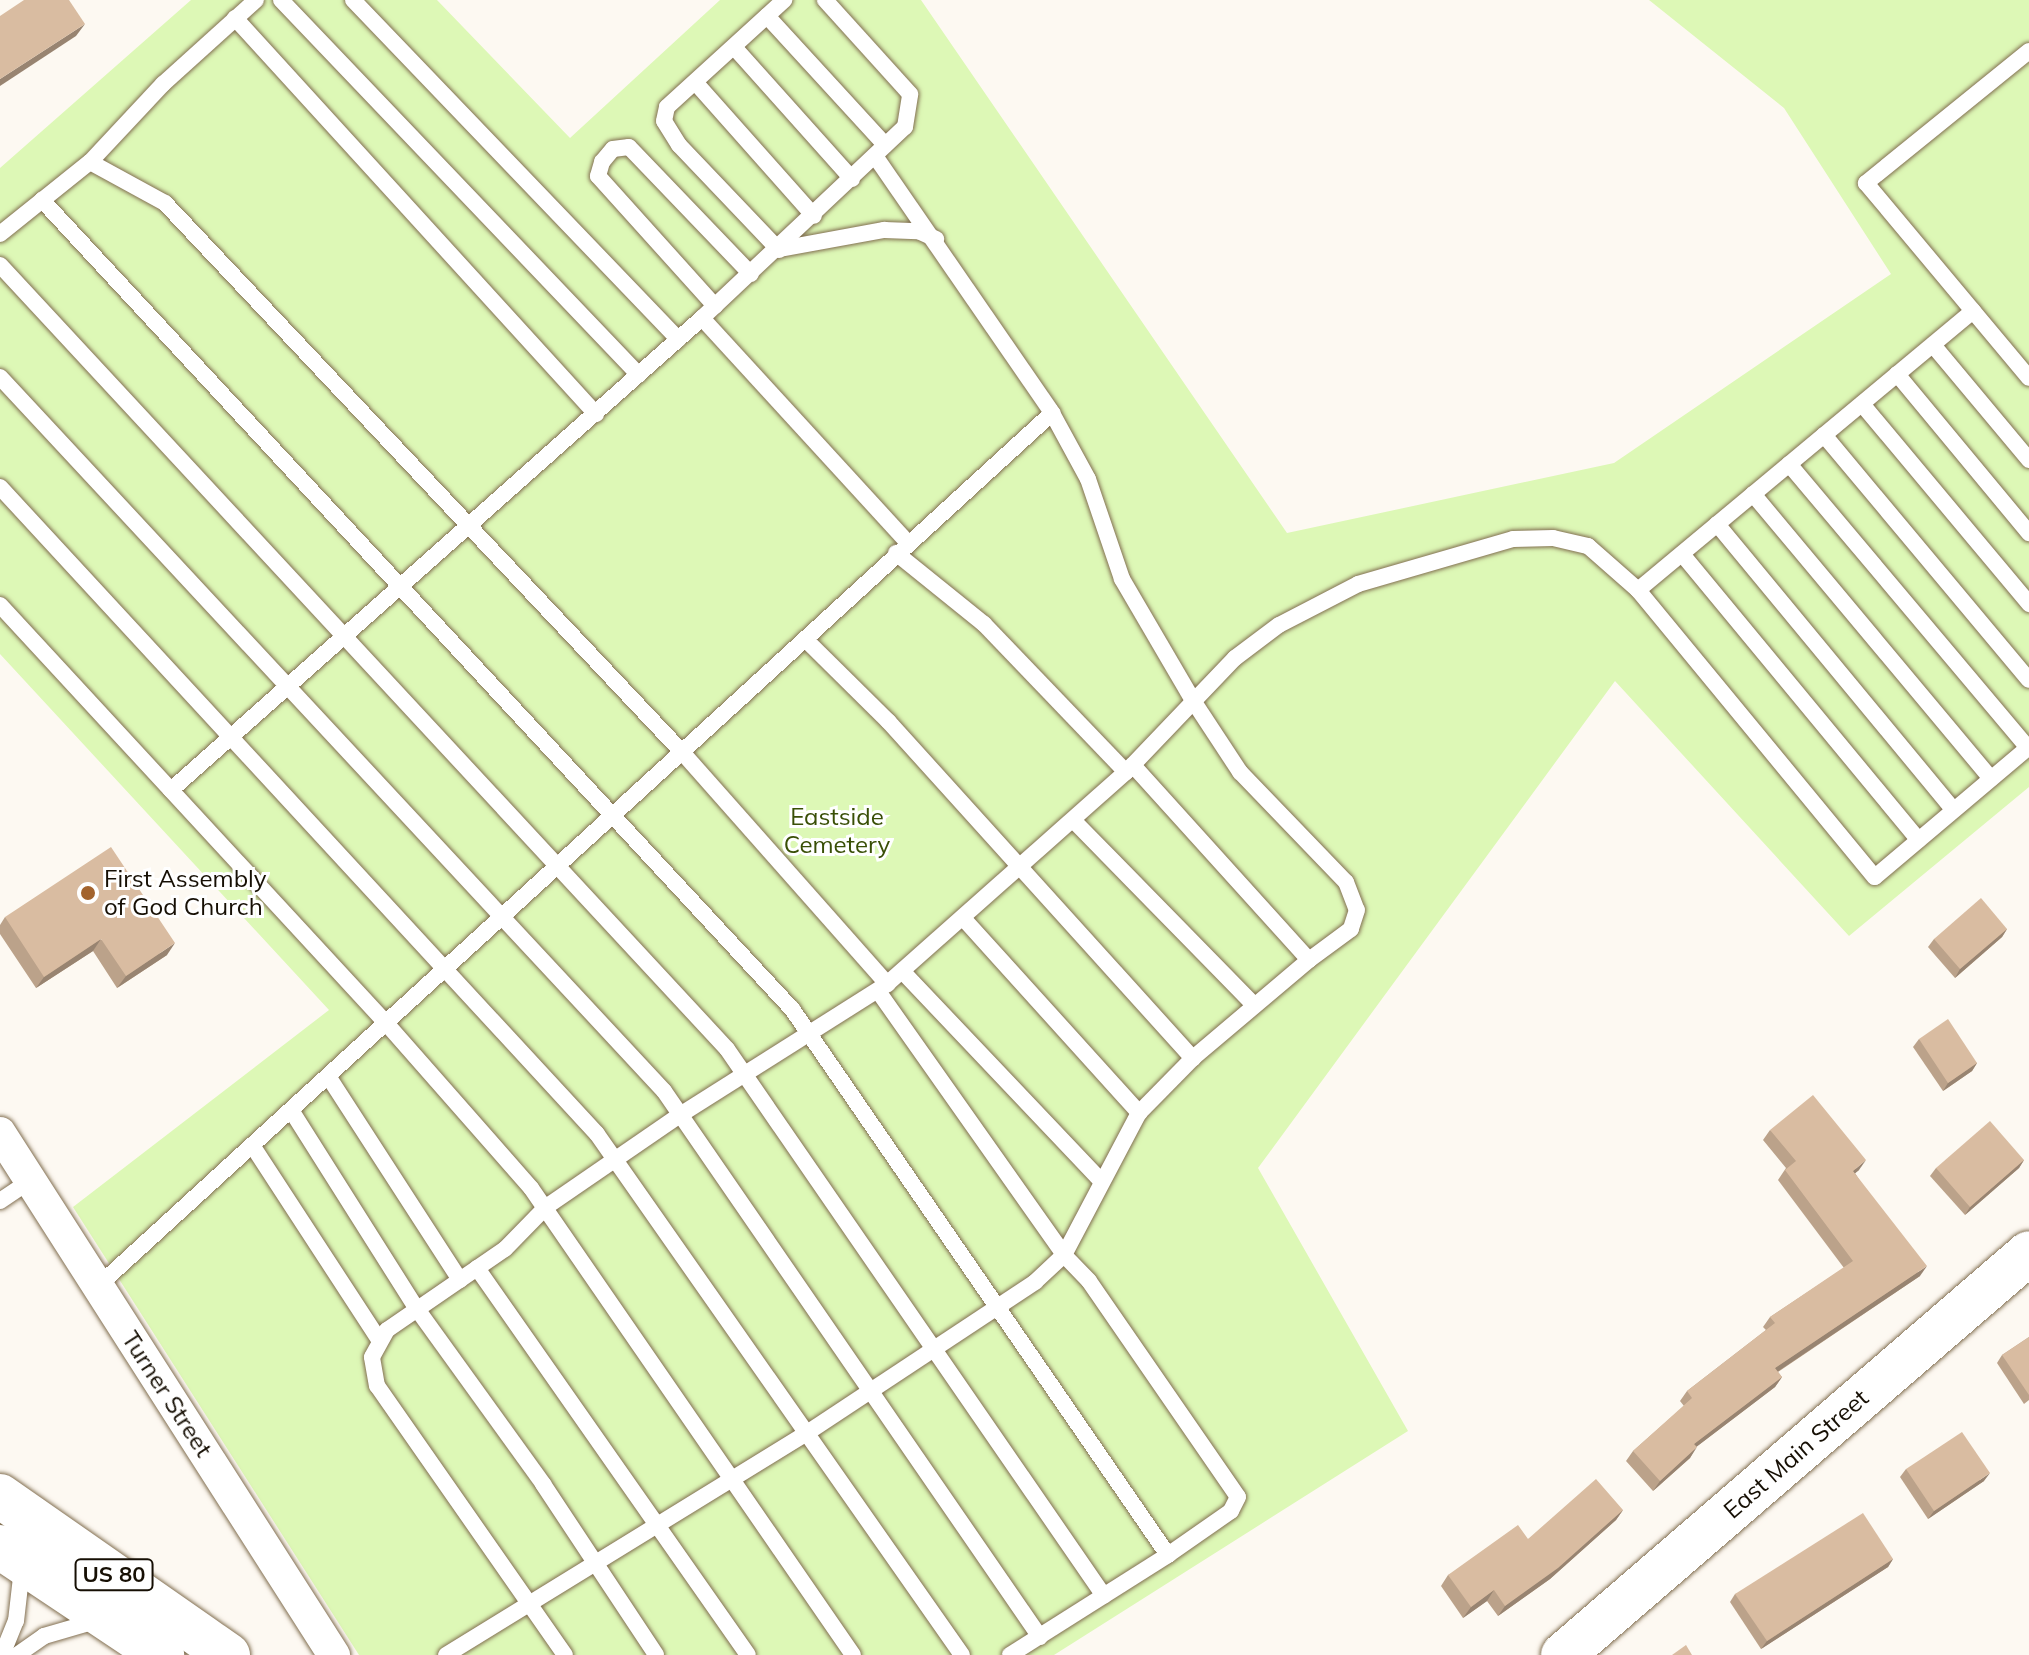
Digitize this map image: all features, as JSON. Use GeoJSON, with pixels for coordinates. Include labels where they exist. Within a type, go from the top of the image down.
{"type":"FeatureCollection","features":[{"type":"Feature","properties":{"kind":"main road","name":"East Main Street"},"geometry":{"type":"LineString","coordinates":[[1563,1655],[2029,1253]]}},
{"type":"Feature","properties":{"kind":"main road","name":"US 80"},"geometry":{"type":"LineString","coordinates":[[0,1496],[228,1655]]}},
{"type":"Feature","properties":{"kind":"main road","name":"US 80"},"geometry":{"type":"LineString","coordinates":[[11,1555],[162,1655]]}},
{"type":"Feature","properties":{"kind":"street","name":"Turner Street"},"geometry":{"type":"LineString","coordinates":[[0,1133],[334,1655]]}},
{"type":"Feature","properties":{"kind":"lane"},"geometry":{"type":"LineString","coordinates":[[0,234],[90,162],[163,84],[256,0]]}},
{"type":"Feature","properties":{"kind":"lane"},"geometry":{"type":"LineString","coordinates":[[281,0],[639,375]]}},
{"type":"Feature","properties":{"kind":"lane"},"geometry":{"type":"LineString","coordinates":[[353,0],[678,339]]}},
{"type":"Feature","properties":{"kind":"lane"},"geometry":{"type":"LineString","coordinates":[[779,250],[679,145],[664,121],[667,107],[784,0]]}},
{"type":"Feature","properties":{"kind":"lane"},"geometry":{"type":"LineString","coordinates":[[171,790],[342,636],[471,527],[779,250],[905,127],[910,94],[825,0]]}},
{"type":"Feature","properties":{"kind":"lane"},"geometry":{"type":"LineString","coordinates":[[446,1655],[810,1431],[998,1308],[1064,1255],[1139,1113],[1193,1058],[1254,1005],[1351,929],[1357,910],[1346,882],[1240,772],[1194,702],[1122,579],[1088,479],[1052,413],[880,150],[767,16]]}},
{"type":"Feature","properties":{"kind":"lane"},"geometry":{"type":"LineString","coordinates":[[235,18],[596,414]]}},
{"type":"Feature","properties":{"kind":"lane"},"geometry":{"type":"LineString","coordinates":[[734,47],[852,179]]}},
{"type":"Feature","properties":{"kind":"lane"},"geometry":{"type":"LineString","coordinates":[[2029,51],[1866,183],[2029,378]]}},
{"type":"Feature","properties":{"kind":"lane"},"geometry":{"type":"LineString","coordinates":[[695,82],[814,216]]}},
{"type":"Feature","properties":{"kind":"lane"},"geometry":{"type":"LineString","coordinates":[[715,306],[598,176],[602,162],[613,149],[629,147],[751,274]]}},
{"type":"Feature","properties":{"kind":"lane"},"geometry":{"type":"LineString","coordinates":[[90,162],[165,203],[682,752],[882,988],[1064,1255],[1089,1281],[1238,1497],[1231,1511],[1017,1653]]}},
{"type":"Feature","properties":{"kind":"lane"},"geometry":{"type":"LineString","coordinates":[[42,200],[810,1032],[1168,1555]]}},
{"type":"Feature","properties":{"kind":"lane"},"geometry":{"type":"LineString","coordinates":[[779,250],[884,230],[918,231],[936,239]]}},
{"type":"Feature","properties":{"kind":"lane"},"geometry":{"type":"LineString","coordinates":[[0,265],[727,1049],[1104,1596]]}},
{"type":"Feature","properties":{"kind":"lane"},"geometry":{"type":"LineString","coordinates":[[1638,590],[1973,311]]}},
{"type":"Feature","properties":{"kind":"lane"},"geometry":{"type":"LineString","coordinates":[[702,318],[901,547],[1130,768],[1309,960]]}},
{"type":"Feature","properties":{"kind":"lane"},"geometry":{"type":"LineString","coordinates":[[1933,345],[2029,460]]}},
{"type":"Feature","properties":{"kind":"lane"},"geometry":{"type":"LineString","coordinates":[[1897,374],[2029,533]]}},
{"type":"Feature","properties":{"kind":"lane"},"geometry":{"type":"LineString","coordinates":[[0,377],[502,916],[680,1115],[1040,1637]]}},
{"type":"Feature","properties":{"kind":"lane"},"geometry":{"type":"LineString","coordinates":[[1862,404],[2029,604]]}},
{"type":"Feature","properties":{"kind":"lane"},"geometry":{"type":"LineString","coordinates":[[97,1287],[613,816],[901,547],[1052,413]]}},
{"type":"Feature","properties":{"kind":"lane"},"geometry":{"type":"LineString","coordinates":[[1824,435],[2029,680]]}},
{"type":"Feature","properties":{"kind":"lane"},"geometry":{"type":"LineString","coordinates":[[565,1655],[377,1386],[372,1357],[379,1340],[417,1309],[477,1268],[546,1207],[743,1072],[882,988],[903,972],[1130,768],[1235,658],[1316,602],[1358,584],[1513,539],[1553,538],[1588,546],[1638,590],[1875,877],[2028,747],[1789,464]]}},
{"type":"Feature","properties":{"kind":"lane"},"geometry":{"type":"LineString","coordinates":[[0,487],[617,1158],[810,1431],[962,1655]]}},
{"type":"Feature","properties":{"kind":"lane"},"geometry":{"type":"LineString","coordinates":[[1753,494],[1991,779]]}},
{"type":"Feature","properties":{"kind":"lane"},"geometry":{"type":"LineString","coordinates":[[1717,524],[1954,810]]}},
{"type":"Feature","properties":{"kind":"lane"},"geometry":{"type":"LineString","coordinates":[[1682,554],[1919,840]]}},
{"type":"Feature","properties":{"kind":"lane"},"geometry":{"type":"LineString","coordinates":[[0,605],[386,1023],[546,1207],[853,1655]]}},
{"type":"Feature","properties":{"kind":"lane"},"geometry":{"type":"LineString","coordinates":[[805,639],[888,721],[1193,1058]]}},
{"type":"Feature","properties":{"kind":"lane"},"geometry":{"type":"LineString","coordinates":[[1073,820],[1254,1005]]}},
{"type":"Feature","properties":{"kind":"lane"},"geometry":{"type":"LineString","coordinates":[[963,918],[1139,1113]]}},
{"type":"Feature","properties":{"kind":"lane"},"geometry":{"type":"LineString","coordinates":[[903,972],[1102,1182]]}},
{"type":"Feature","properties":{"kind":"lane"},"geometry":{"type":"LineString","coordinates":[[328,1076],[460,1280]]}},
{"type":"Feature","properties":{"kind":"lane"},"geometry":{"type":"LineString","coordinates":[[291,1110],[417,1309],[543,1484],[592,1565],[656,1655]]}},
{"type":"Feature","properties":{"kind":"lane"},"geometry":{"type":"LineString","coordinates":[[252,1145],[379,1340]]}},
{"type":"Feature","properties":{"kind":"lane"},"geometry":{"type":"LineString","coordinates":[[0,1201],[31,1180]]}},
{"type":"Feature","properties":{"kind":"lane"},"geometry":{"type":"LineString","coordinates":[[477,1268],[748,1655]]}},
{"type":"Feature","properties":{"kind":"lane"},"geometry":{"type":"LineString","coordinates":[[2,1655],[16,1621],[11,1555]]}},
{"type":"Feature","properties":{"kind":"lane"},"geometry":{"type":"LineString","coordinates":[[17,1655],[44,1636],[106,1618]]}},
{"type":"Feature","properties":{"kind":"green space","name":"Eastside Cemetery"},"geometry":{"type":"Polygon","coordinates":[[[191,0],[437,0],[570,138],[720,0],[921,0],[1287,533],[1614,463],[1891,274],[1784,108],[1649,0],[2029,0],[2029,787],[1849,936],[1615,681],[1258,1168],[1408,1431],[1054,1655],[359,1655],[73,1207],[329,1010],[0,654],[0,168],[191,0]]]}},
{"type":"Feature","properties":{"kind":"building"},"geometry":{"type":"Polygon","coordinates":[[[24,0],[69,0],[85,24],[0,79],[0,16],[24,0]]]}},
{"type":"Feature","properties":{"kind":"building","name":"First Assembly of God Church"},"geometry":{"type":"Polygon","coordinates":[[[111,847],[175,943],[126,976],[101,939],[44,977],[5,917],[111,847]]]}},
{"type":"Feature","properties":{"kind":"building"},"geometry":{"type":"Polygon","coordinates":[[[1981,898],[2007,929],[1960,969],[1934,939],[1981,898]]]}},
{"type":"Feature","properties":{"kind":"building"},"geometry":{"type":"Polygon","coordinates":[[[1948,1019],[1977,1063],[1948,1083],[1919,1039],[1948,1019]]]}},
{"type":"Feature","properties":{"kind":"building"},"geometry":{"type":"Polygon","coordinates":[[[1813,1095],[1866,1160],[1853,1171],[1927,1266],[1775,1368],[1782,1377],[1694,1444],[1697,1447],[1660,1481],[1633,1451],[1692,1398],[1687,1391],[1775,1323],[1770,1317],[1853,1261],[1785,1170],[1796,1161],[1770,1130],[1813,1095]]]}},
{"type":"Feature","properties":{"kind":"building"},"geometry":{"type":"Polygon","coordinates":[[[1990,1121],[2024,1160],[1970,1207],[1936,1168],[1990,1121]]]}},
{"type":"Feature","properties":{"kind":"building"},"geometry":{"type":"Polygon","coordinates":[[[2029,1337],[2029,1395],[2002,1355],[2029,1337]]]}},
{"type":"Feature","properties":{"kind":"building"},"geometry":{"type":"Polygon","coordinates":[[[1962,1432],[1990,1473],[1934,1511],[1906,1469],[1962,1432]]]}},
{"type":"Feature","properties":{"kind":"building"},"geometry":{"type":"Polygon","coordinates":[[[1596,1479],[1623,1510],[1558,1568],[1505,1606],[1494,1590],[1471,1607],[1448,1575],[1518,1525],[1528,1539],[1596,1479]]]}},
{"type":"Feature","properties":{"kind":"building"},"geometry":{"type":"Polygon","coordinates":[[[1863,1513],[1893,1559],[1767,1641],[1735,1594],[1863,1513]]]}},
{"type":"Feature","properties":{"kind":"building"},"geometry":{"type":"Polygon","coordinates":[[[1686,1645],[1692,1655],[1672,1655],[1686,1645]]]}},
{"type":"Feature","properties":{"kind":"place","name":"First Assembly of God Church"},"geometry":{"type":"Point","coordinates":[88,893]}}]}
